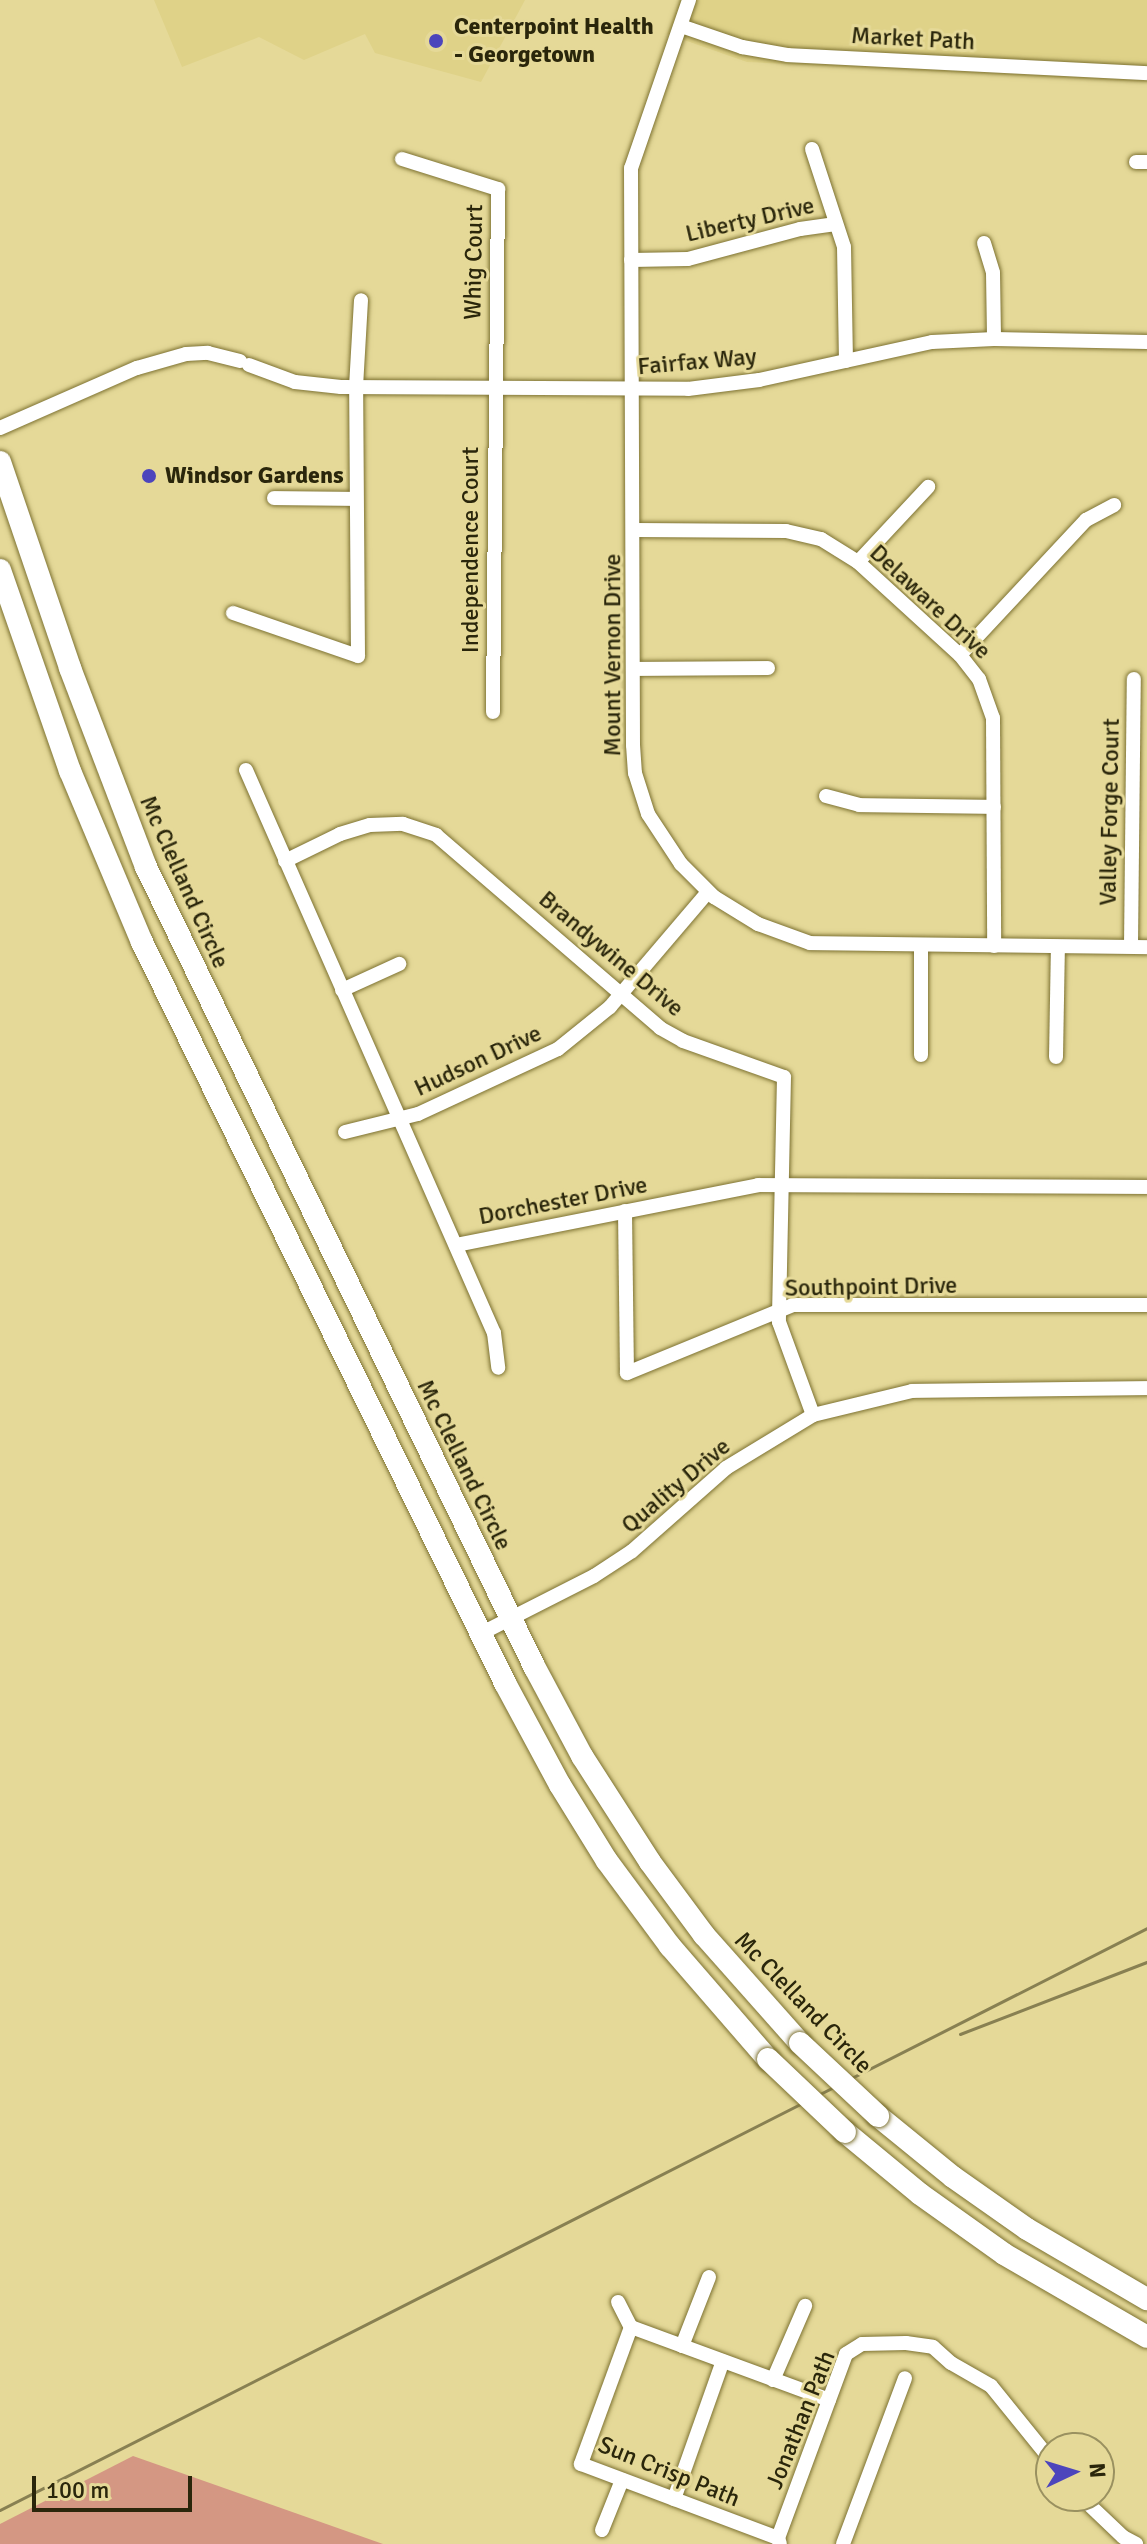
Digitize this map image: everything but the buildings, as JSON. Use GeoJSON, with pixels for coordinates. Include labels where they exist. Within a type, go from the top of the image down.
{"type":"FeatureCollection","features":[{"type":"Feature","properties":{"kind":"highway","name":"Mc Clelland Circle"},"geometry":{"type":"LineString","coordinates":[[0,462],[79,693],[146,867],[511,1619],[582,1756],[650,1862],[704,1935],[800,2043],[878,2116],[953,2177],[1027,2229],[1147,2299]]}},
{"type":"Feature","properties":{"kind":"highway"},"geometry":{"type":"LineString","coordinates":[[0,570],[70,771],[142,942],[480,1634],[539,1747],[607,1861],[670,1946],[768,2059],[845,2132],[920,2194],[1004,2254],[1147,2337]]}},
{"type":"Feature","properties":{"kind":"street","name":"Mount Vernon Drive"},"geometry":{"type":"LineString","coordinates":[[689,0],[631,168],[635,390],[635,773],[648,814],[681,864],[708,892],[758,924],[810,943],[1147,947]]}},
{"type":"Feature","properties":{"kind":"street","name":"Market Path"},"geometry":{"type":"LineString","coordinates":[[681,26],[742,47],[788,55],[1147,73]]}},
{"type":"Feature","properties":{"kind":"street"},"geometry":{"type":"LineString","coordinates":[[812,149],[836,224]]}},
{"type":"Feature","properties":{"kind":"street","name":"Whig Court"},"geometry":{"type":"LineString","coordinates":[[402,159],[498,189],[493,388]]}},
{"type":"Feature","properties":{"kind":"street","name":"Liberty Drive"},"geometry":{"type":"LineString","coordinates":[[631,260],[688,259],[836,224],[844,247],[846,361]]}},
{"type":"Feature","properties":{"kind":"street"},"geometry":{"type":"LineString","coordinates":[[984,243],[993,273],[994,339]]}},
{"type":"Feature","properties":{"kind":"street"},"geometry":{"type":"LineString","coordinates":[[233,613],[358,656],[356,387],[361,300]]}},
{"type":"Feature","properties":{"kind":"street","name":"Fairfax Way"},"geometry":{"type":"LineString","coordinates":[[0,428],[137,368],[186,354],[208,353],[295,382],[356,387],[635,390],[688,389],[759,380],[932,342],[994,339],[1147,342]]}},
{"type":"Feature","properties":{"kind":"street","name":"Independence Court"},"geometry":{"type":"LineString","coordinates":[[493,388],[493,712]]}},
{"type":"Feature","properties":{"kind":"street"},"geometry":{"type":"LineString","coordinates":[[858,562],[928,487]]}},
{"type":"Feature","properties":{"kind":"street"},"geometry":{"type":"LineString","coordinates":[[274,498],[356,499]]}},
{"type":"Feature","properties":{"kind":"street"},"geometry":{"type":"LineString","coordinates":[[960,655],[1086,520],[1114,505]]}},
{"type":"Feature","properties":{"kind":"street","name":"Delaware Drive"},"geometry":{"type":"LineString","coordinates":[[634,530],[786,531],[821,539],[858,562],[960,655],[979,679],[993,718],[994,946]]}},
{"type":"Feature","properties":{"kind":"street"},"geometry":{"type":"LineString","coordinates":[[633,669],[768,668]]}},
{"type":"Feature","properties":{"kind":"street","name":"Valley Forge Court"},"geometry":{"type":"LineString","coordinates":[[1131,946],[1134,679]]}},
{"type":"Feature","properties":{"kind":"street","name":"Dorchester Drive"},"geometry":{"type":"LineString","coordinates":[[246,770],[456,1245],[758,1185],[1147,1187]]}},
{"type":"Feature","properties":{"kind":"street"},"geometry":{"type":"LineString","coordinates":[[826,796],[859,805],[994,807]]}},
{"type":"Feature","properties":{"kind":"street","name":"Brandywine Drive"},"geometry":{"type":"LineString","coordinates":[[285,861],[340,834],[370,825],[403,824],[436,835],[660,1028],[683,1041],[784,1077],[780,1185],[781,1335],[813,1415]]}},
{"type":"Feature","properties":{"kind":"street","name":"Hudson Drive"},"geometry":{"type":"LineString","coordinates":[[345,1132],[418,1114],[558,1049],[621,994],[708,892]]}},
{"type":"Feature","properties":{"kind":"street"},"geometry":{"type":"LineString","coordinates":[[921,945],[921,1055]]}},
{"type":"Feature","properties":{"kind":"street"},"geometry":{"type":"LineString","coordinates":[[1056,1057],[1058,947]]}},
{"type":"Feature","properties":{"kind":"street"},"geometry":{"type":"LineString","coordinates":[[342,990],[399,964]]}},
{"type":"Feature","properties":{"kind":"street","name":"Southpoint Drive"},"geometry":{"type":"LineString","coordinates":[[625,1211],[627,1373],[793,1305],[1147,1305]]}},
{"type":"Feature","properties":{"kind":"street"},"geometry":{"type":"LineString","coordinates":[[456,1245],[494,1333],[498,1368]]}},
{"type":"Feature","properties":{"kind":"street","name":"Quality Drive"},"geometry":{"type":"LineString","coordinates":[[480,1634],[632,1551],[726,1468],[813,1415],[912,1391],[1147,1388]]}},
{"type":"Feature","properties":{"kind":"street"},"geometry":{"type":"LineString","coordinates":[[682,2346],[709,2277]]}},
{"type":"Feature","properties":{"kind":"street"},"geometry":{"type":"LineString","coordinates":[[618,2302],[631,2327],[829,2400]]}},
{"type":"Feature","properties":{"kind":"street"},"geometry":{"type":"LineString","coordinates":[[773,2380],[805,2306]]}},
{"type":"Feature","properties":{"kind":"street","name":"Sun Crisp Path"},"geometry":{"type":"LineString","coordinates":[[631,2327],[581,2464],[779,2541]]}},
{"type":"Feature","properties":{"kind":"street","name":"Jonathan Path"},"geometry":{"type":"LineString","coordinates":[[779,2541],[846,2354],[862,2344],[906,2343],[933,2347],[951,2363],[991,2386],[1035,2440]]}},
{"type":"Feature","properties":{"kind":"street"},"geometry":{"type":"LineString","coordinates":[[674,2499],[723,2361]]}},
{"type":"Feature","properties":{"kind":"street"},"geometry":{"type":"LineString","coordinates":[[843,2544],[905,2378]]}},
{"type":"Feature","properties":{"kind":"street"},"geometry":{"type":"LineString","coordinates":[[602,2530],[622,2480]]}},
{"type":"Feature","properties":{"kind":"street"},"geometry":{"type":"LineString","coordinates":[[1097,2512],[1123,2537],[1136,2544]]}},
{"type":"Feature","properties":{"kind":"shaded area","name":"Centerpoint Health - Georgetown"},"geometry":{"type":"Polygon","coordinates":[[[154,0],[525,0],[481,82],[375,53],[365,34],[304,60],[259,37],[182,67],[154,0]]]}},
{"type":"Feature","properties":{"kind":"shaded area"},"geometry":{"type":"Polygon","coordinates":[[[680,0],[1147,0],[1147,82],[747,62],[667,34],[680,0]]]}},
{"type":"Feature","properties":{"kind":"shaded area"},"geometry":{"type":"Polygon","coordinates":[[[133,2456],[383,2544],[0,2544],[0,2524],[133,2456]]]}},
{"type":"Feature","properties":{"kind":"railway"},"geometry":{"type":"LineString","coordinates":[[0,2510],[1147,1928]]}},
{"type":"Feature","properties":{"kind":"railway"},"geometry":{"type":"LineString","coordinates":[[960,2034],[1147,1962]]}},
{"type":"Feature","properties":{"kind":"place","name":"Centerpoint Health - Georgetown"},"geometry":{"type":"Point","coordinates":[436,41]}},
{"type":"Feature","properties":{"kind":"place","name":"Windsor Gardens"},"geometry":{"type":"Point","coordinates":[149,476]}}]}
